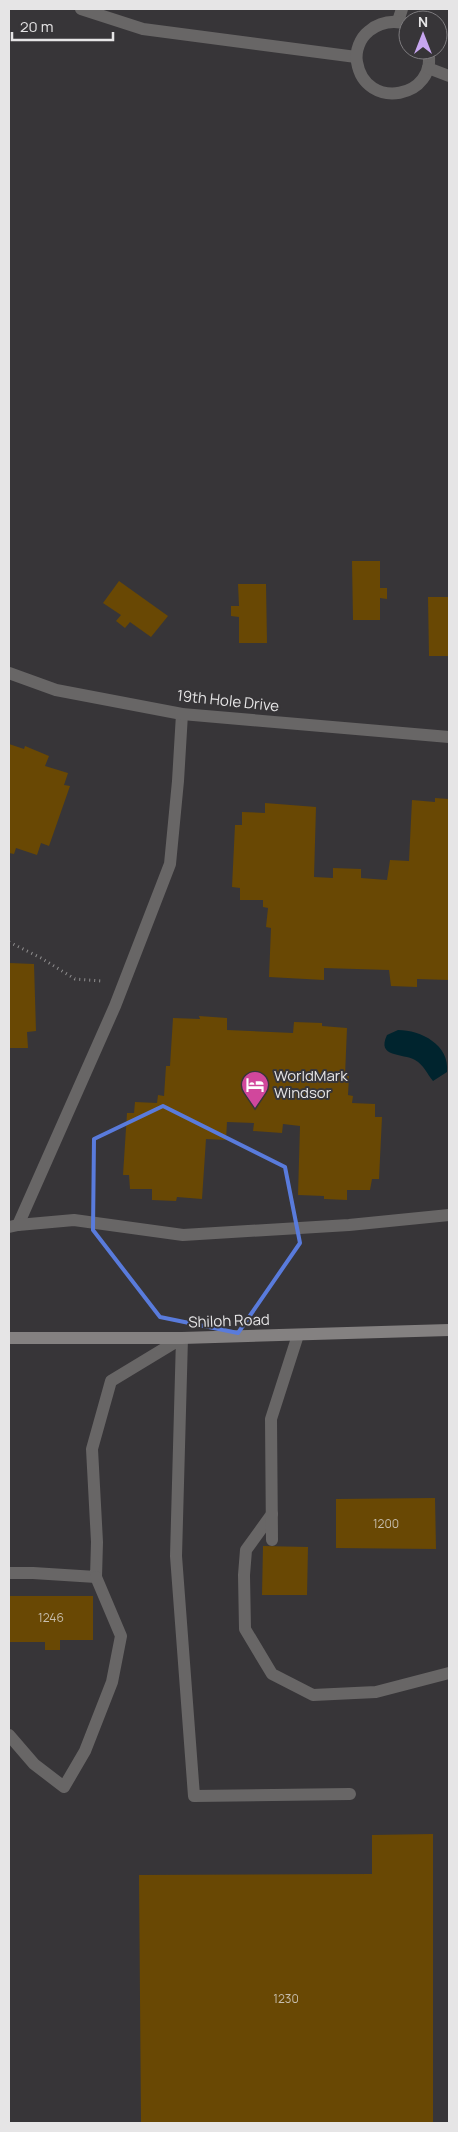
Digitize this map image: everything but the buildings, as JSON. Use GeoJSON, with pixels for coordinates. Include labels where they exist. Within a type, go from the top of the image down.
{"type":"FeatureCollection","features":[{"type":"Feature","properties":{"kind":"main road","name":"Shiloh Road"},"geometry":{"type":"LineString","coordinates":[[9,1338],[182,1338],[449,1330]]}},
{"type":"Feature","properties":{"kind":"street"},"geometry":{"type":"LineString","coordinates":[[80,9],[143,29],[356,57]]}},
{"type":"Feature","properties":{"kind":"street"},"geometry":{"type":"LineString","coordinates":[[398,19],[386,22],[370,30],[359,45],[356,57],[363,79],[371,87],[381,92],[393,94],[405,92],[415,87],[423,79],[428,68],[428,60]]}},
{"type":"Feature","properties":{"kind":"street"},"geometry":{"type":"LineString","coordinates":[[428,68],[449,76]]}},
{"type":"Feature","properties":{"kind":"street","name":"19th Hole Drive"},"geometry":{"type":"LineString","coordinates":[[9,673],[56,690],[182,714],[449,737]]}},
{"type":"Feature","properties":{"kind":"street"},"geometry":{"type":"LineString","coordinates":[[13,1226],[124,983],[170,864],[182,714]]}},
{"type":"Feature","properties":{"kind":"street"},"geometry":{"type":"LineString","coordinates":[[13,1226],[74,1220],[182,1235],[349,1224],[449,1215]]}},
{"type":"Feature","properties":{"kind":"street"},"geometry":{"type":"LineString","coordinates":[[272,1540],[271,1419],[298,1335]]}},
{"type":"Feature","properties":{"kind":"street"},"geometry":{"type":"LineString","coordinates":[[9,1736],[34,1764],[64,1787],[85,1751],[112,1682],[121,1636],[96,1577],[98,1542],[92,1450],[111,1381],[182,1338]]}},
{"type":"Feature","properties":{"kind":"street"},"geometry":{"type":"LineString","coordinates":[[182,1338],[176,1556],[194,1796],[350,1794]]}},
{"type":"Feature","properties":{"kind":"street"},"geometry":{"type":"LineString","coordinates":[[272,1514],[246,1550],[244,1584],[245,1629],[272,1674],[313,1695],[376,1692],[449,1672]]}},
{"type":"Feature","properties":{"kind":"street"},"geometry":{"type":"LineString","coordinates":[[9,1574],[33,1573],[96,1577]]}},
{"type":"Feature","properties":{"kind":"path"},"geometry":{"type":"LineString","coordinates":[[9,942],[42,958],[74,979],[124,983]]}},
{"type":"Feature","properties":{"kind":"highlighted area"},"geometry":{"type":"Polygon","coordinates":[[[163,1106],[285,1167],[300,1243],[238,1333],[160,1317],[93,1230],[94,1139],[163,1106]]]}},
{"type":"Feature","properties":{"kind":"water"},"geometry":{"type":"Polygon","coordinates":[[[398,1030],[424,1036],[439,1047],[447,1062],[447,1072],[433,1081],[423,1067],[415,1060],[392,1054],[388,1051],[385,1048],[387,1035],[398,1030]]]}},
{"type":"Feature","properties":{"kind":"place","name":"WorldMark Windsor"},"geometry":{"type":"Point","coordinates":[255,1109]}}]}
